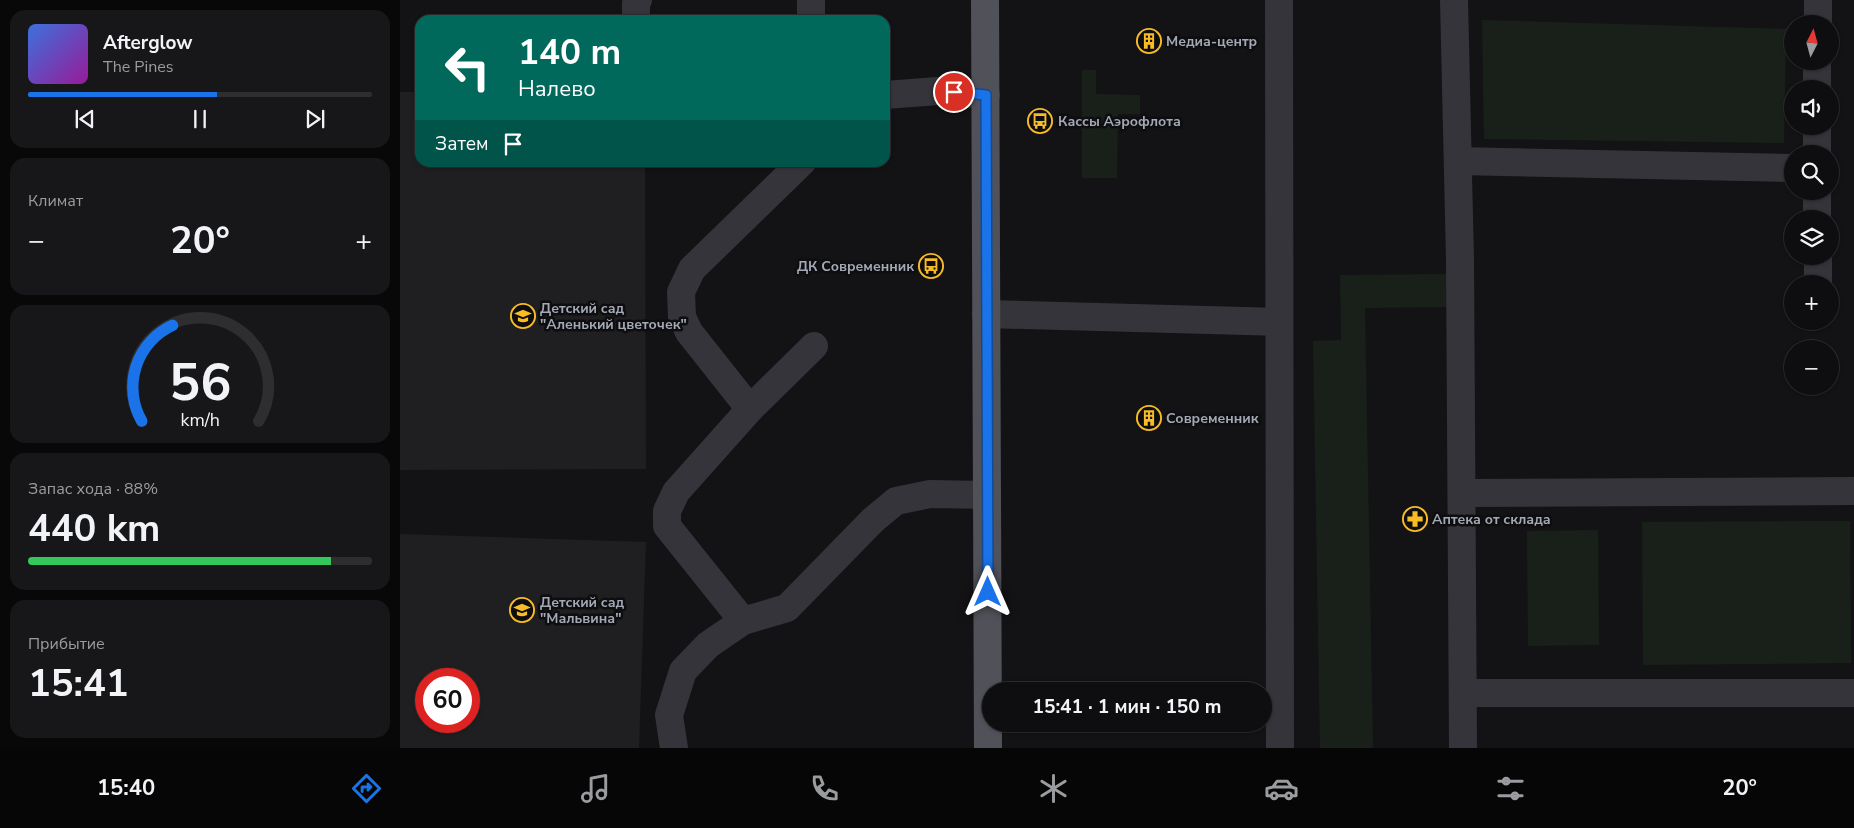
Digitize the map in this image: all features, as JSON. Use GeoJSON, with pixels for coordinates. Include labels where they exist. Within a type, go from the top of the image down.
{"type":"FeatureCollection","features":[{"type":"Feature","properties":{"kind":"main road"},"geometry":{"type":"LineString","coordinates":[[985,0],[988,748]]}},
{"type":"Feature","properties":{"kind":"lane"},"geometry":{"type":"LineString","coordinates":[[636,15],[638,0]]}},
{"type":"Feature","properties":{"kind":"lane"},"geometry":{"type":"LineString","coordinates":[[811,0],[811,15]]}},
{"type":"Feature","properties":{"kind":"lane"},"geometry":{"type":"LineString","coordinates":[[1279,0],[1280,748]]}},
{"type":"Feature","properties":{"kind":"lane"},"geometry":{"type":"LineString","coordinates":[[1454,0],[1462,493],[1463,748]]}},
{"type":"Feature","properties":{"kind":"lane"},"geometry":{"type":"LineString","coordinates":[[1818,0],[1818,15]]}},
{"type":"Feature","properties":{"kind":"lane"},"geometry":{"type":"LineString","coordinates":[[890,95],[938,91],[986,95]]}},
{"type":"Feature","properties":{"kind":"lane"},"geometry":{"type":"LineString","coordinates":[[1458,161],[1784,168]]}},
{"type":"Feature","properties":{"kind":"lane"},"geometry":{"type":"LineString","coordinates":[[750,409],[689,332],[682,317],[681,292],[692,269],[797,167]]}},
{"type":"Feature","properties":{"kind":"lane"},"geometry":{"type":"LineString","coordinates":[[986,314],[1279,322]]}},
{"type":"Feature","properties":{"kind":"lane"},"geometry":{"type":"LineString","coordinates":[[743,621],[667,526],[667,511],[676,492],[750,409],[814,346]]}},
{"type":"Feature","properties":{"kind":"lane"},"geometry":{"type":"LineString","coordinates":[[1462,493],[1854,491]]}},
{"type":"Feature","properties":{"kind":"lane"},"geometry":{"type":"LineString","coordinates":[[674,748],[669,715],[683,671],[708,645],[743,621],[787,608],[873,520],[896,501],[930,494],[987,495]]}},
{"type":"Feature","properties":{"kind":"lane"},"geometry":{"type":"LineString","coordinates":[[1463,693],[1854,693]]}},
{"type":"Feature","properties":{"kind":"shaded area"},"geometry":{"type":"Polygon","coordinates":[[[1482,20],[1784,29],[1784,143],[1484,139],[1482,20]]]}},
{"type":"Feature","properties":{"kind":"shaded area"},"geometry":{"type":"Polygon","coordinates":[[[1082,70],[1096,70],[1096,94],[1140,95],[1140,114],[1118,114],[1117,178],[1082,178],[1082,70]]]}},
{"type":"Feature","properties":{"kind":"shaded area","name":"Детский сад \"Аленький цветочек\""},"geometry":{"type":"Polygon","coordinates":[[[400,92],[415,92],[415,167],[645,167],[646,469],[400,470],[400,92]]]}},
{"type":"Feature","properties":{"kind":"shaded area"},"geometry":{"type":"Polygon","coordinates":[[[1447,274],[1447,307],[1365,308],[1373,748],[1320,748],[1313,341],[1341,340],[1340,275],[1447,274]]]}},
{"type":"Feature","properties":{"kind":"shaded area"},"geometry":{"type":"Polygon","coordinates":[[[1850,521],[1851,663],[1643,665],[1642,522],[1850,521]]]}},
{"type":"Feature","properties":{"kind":"shaded area"},"geometry":{"type":"Polygon","coordinates":[[[1598,530],[1599,645],[1528,646],[1527,531],[1598,530]]]}},
{"type":"Feature","properties":{"kind":"shaded area","name":"Детский сад \"Мальвина\""},"geometry":{"type":"Polygon","coordinates":[[[400,534],[646,542],[639,748],[400,748],[400,534]]]}},
{"type":"Feature","properties":{"kind":"place","name":"Медиа-центр"},"geometry":{"type":"Point","coordinates":[1149,41]}},
{"type":"Feature","properties":{"kind":"place","name":"Кассы Аэрофлота"},"geometry":{"type":"Point","coordinates":[1040,121]}},
{"type":"Feature","properties":{"kind":"place","name":"ДК Современник"},"geometry":{"type":"Point","coordinates":[931,266]}},
{"type":"Feature","properties":{"kind":"place","name":"Детский сад \"Аленький цветочек\""},"geometry":{"type":"Point","coordinates":[523,316]}},
{"type":"Feature","properties":{"kind":"place","name":"Современник"},"geometry":{"type":"Point","coordinates":[1149,418]}},
{"type":"Feature","properties":{"kind":"place","name":"Аптека от склада"},"geometry":{"type":"Point","coordinates":[1415,519]}},
{"type":"Feature","properties":{"kind":"place","name":"Детский сад \"Мальвина\""},"geometry":{"type":"Point","coordinates":[522,610]}},
{"type":"Feature","properties":{"kind":"route"},"geometry":{"type":"LineString","coordinates":[[954,92],[986,95],[988,592]]}}]}
